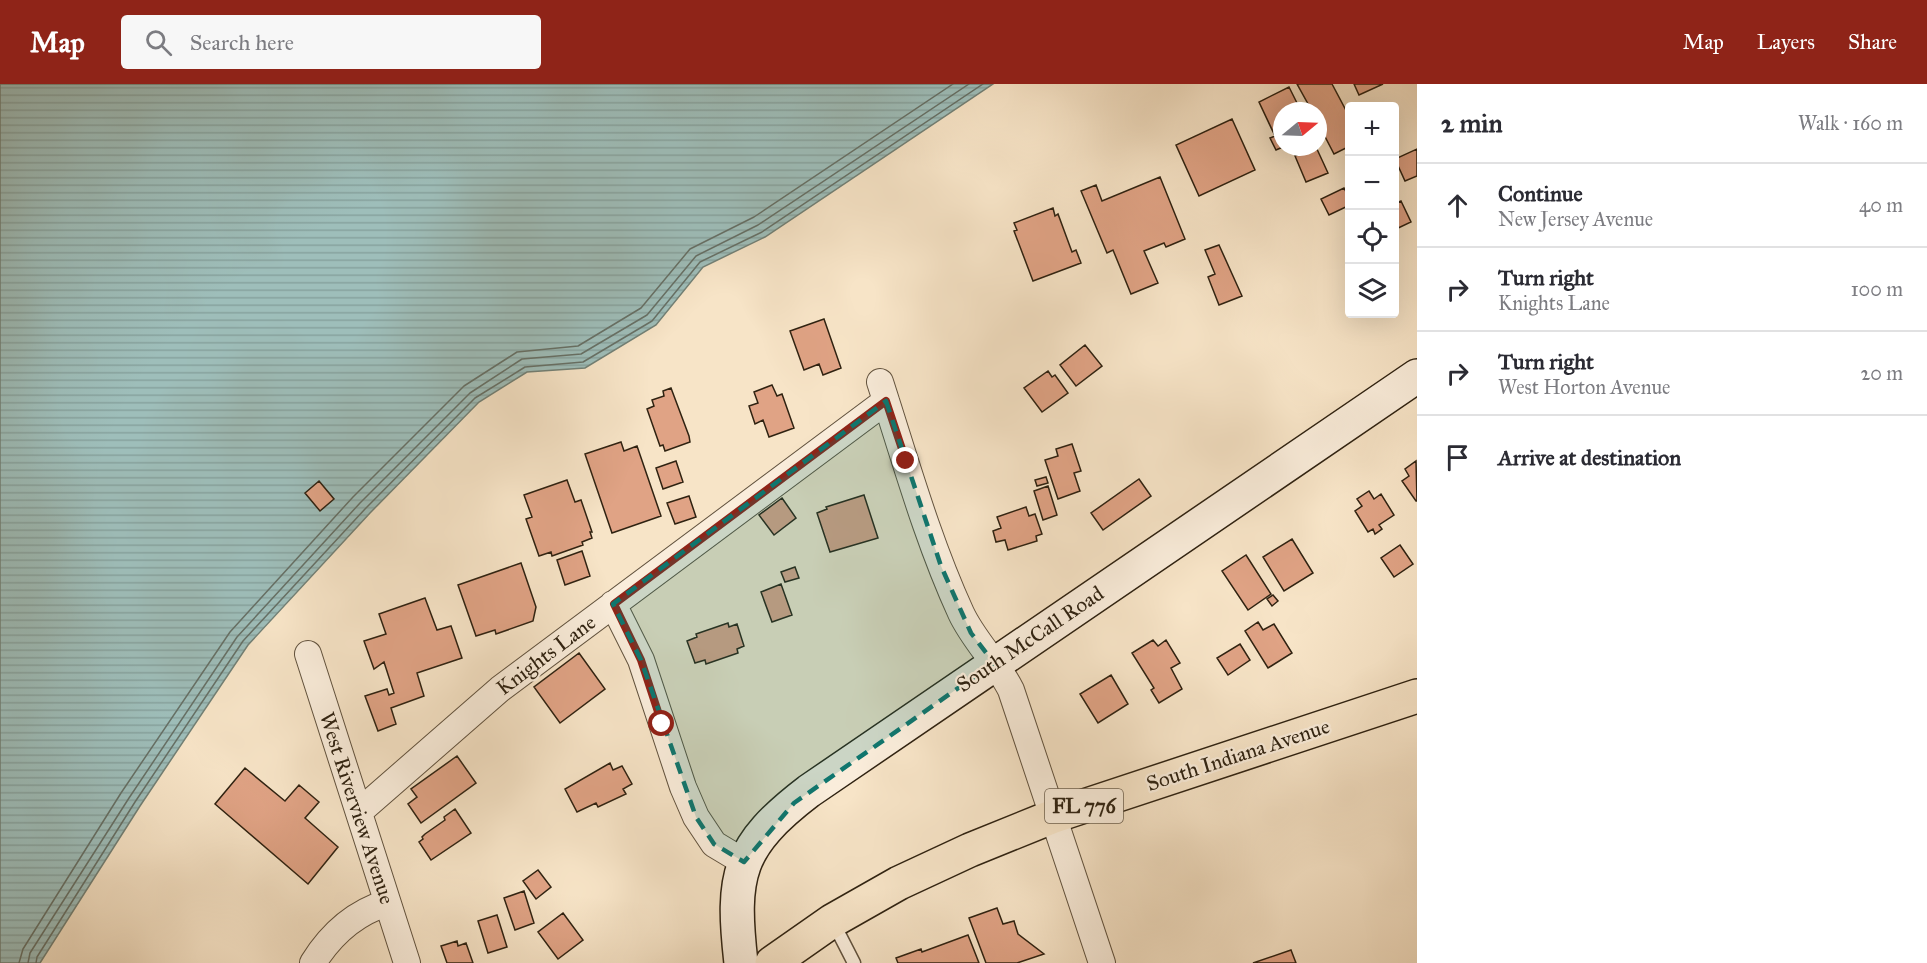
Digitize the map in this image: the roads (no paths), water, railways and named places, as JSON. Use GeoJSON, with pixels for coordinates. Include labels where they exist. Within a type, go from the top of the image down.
{"type":"FeatureCollection","features":[{"type":"Feature","properties":{"kind":"main road","name":"South Indiana Avenue"},"geometry":{"type":"LineString","coordinates":[[772,963],[832,921],[899,883],[970,850],[1054,816],[1417,696]]}},
{"type":"Feature","properties":{"kind":"street","name":"South McCall Road"},"geometry":{"type":"LineString","coordinates":[[741,963],[737,903],[740,875],[744,862],[775,819],[794,803],[994,663],[1417,376]]}},
{"type":"Feature","properties":{"kind":"street","name":"Knights Lane"},"geometry":{"type":"LineString","coordinates":[[359,812],[500,689],[614,604],[883,392],[941,566],[971,633],[994,663]]}},
{"type":"Feature","properties":{"kind":"street"},"geometry":{"type":"LineString","coordinates":[[614,604],[641,660],[683,787],[696,817],[714,844],[744,862]]}},
{"type":"Feature","properties":{"kind":"street","name":"West Riverview Avenue"},"geometry":{"type":"LineString","coordinates":[[308,654],[406,963]]}},
{"type":"Feature","properties":{"kind":"street"},"geometry":{"type":"LineString","coordinates":[[994,663],[1011,690],[1102,963]]}},
{"type":"Feature","properties":{"kind":"street"},"geometry":{"type":"LineString","coordinates":[[313,963],[323,947],[350,921],[372,908],[387,903]]}},
{"type":"Feature","properties":{"kind":"lane"},"geometry":{"type":"LineString","coordinates":[[832,921],[854,963]]}},
{"type":"Feature","properties":{"kind":"water"},"geometry":{"type":"Polygon","coordinates":[[[0,84],[993,84],[765,237],[703,267],[656,325],[585,368],[527,372],[479,402],[370,513],[248,645],[140,806],[40,963],[0,963],[0,84]]]}}]}
